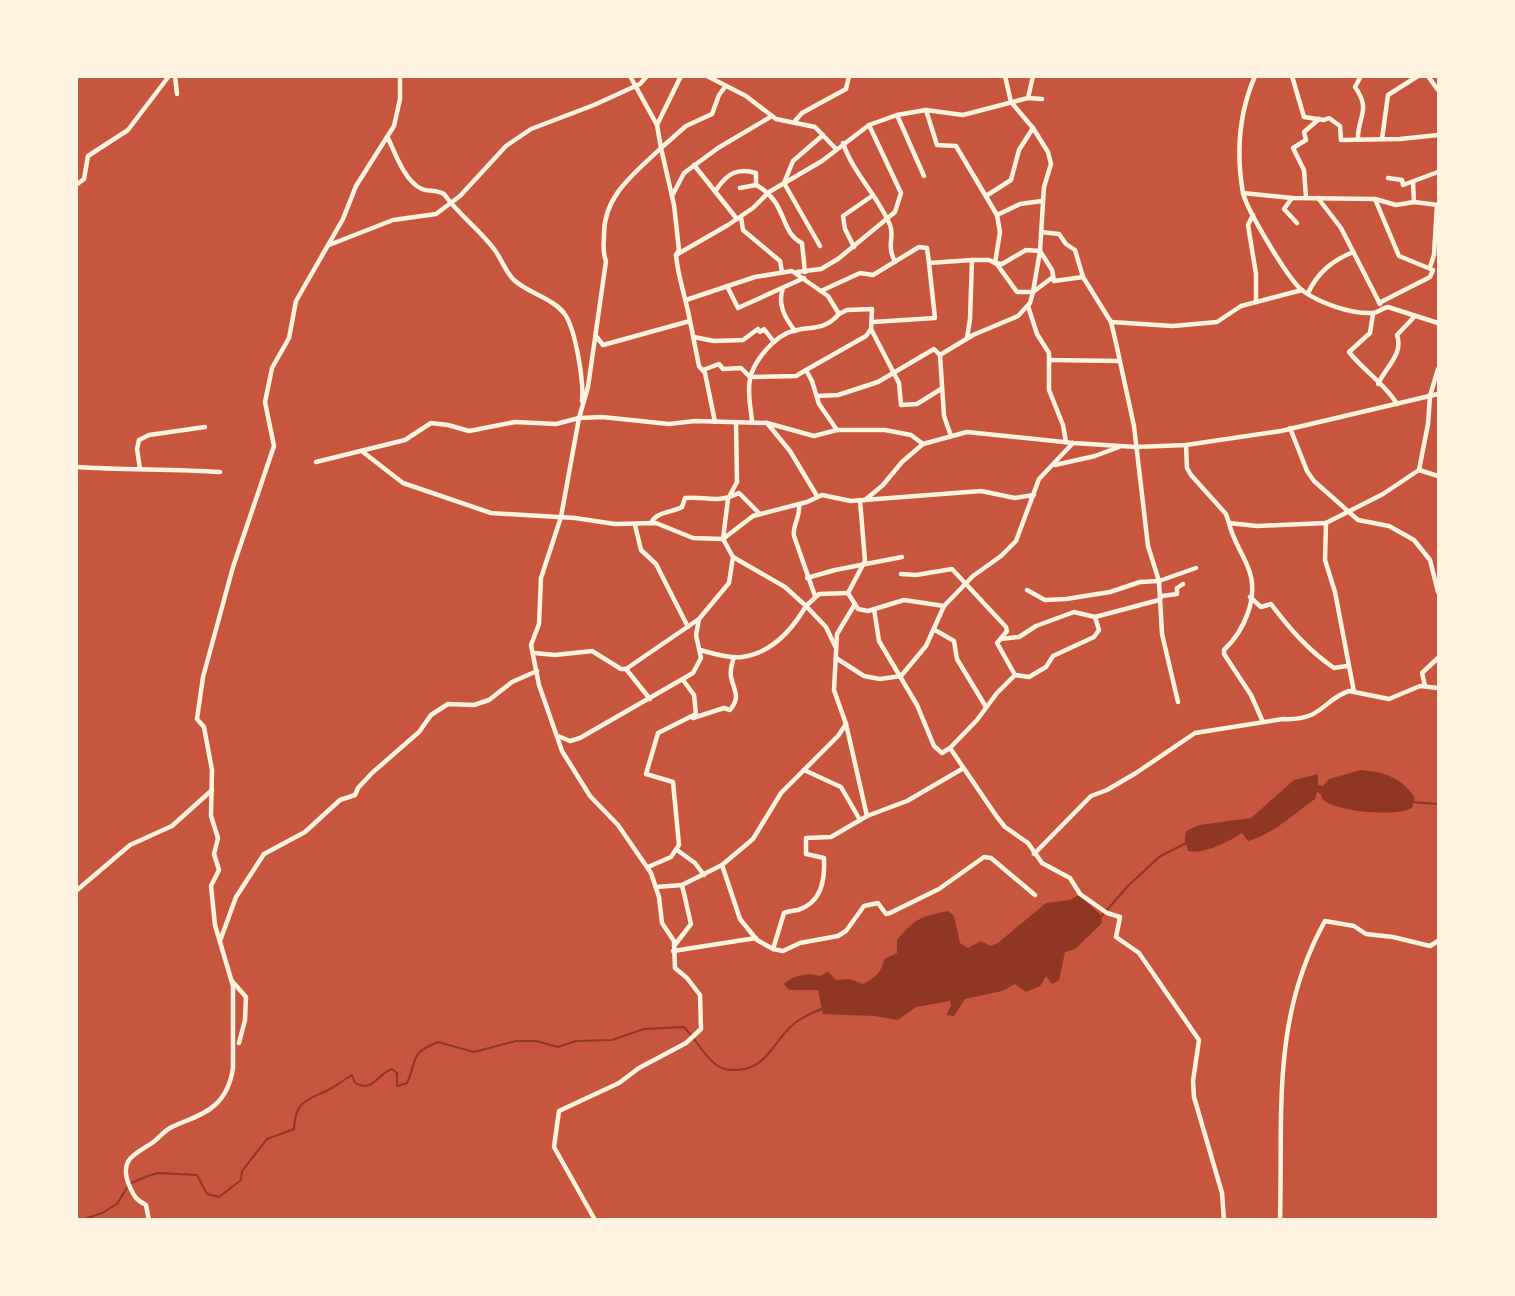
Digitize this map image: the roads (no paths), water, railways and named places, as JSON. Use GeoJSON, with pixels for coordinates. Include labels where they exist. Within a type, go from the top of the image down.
{"type":"FeatureCollection","features":[{"type":"Feature","properties":{"kind":"street"},"geometry":{"type":"LineString","coordinates":[[76,185],[84,179],[88,156],[128,130],[169,76]]}},
{"type":"Feature","properties":{"kind":"street"},"geometry":{"type":"LineString","coordinates":[[175,76],[177,94]]}},
{"type":"Feature","properties":{"kind":"street"},"geometry":{"type":"LineString","coordinates":[[149,1220],[146,1205],[134,1196],[126,1178],[126,1165],[133,1153],[152,1143],[171,1127],[194,1118],[216,1104],[228,1088],[233,1068],[231,979],[220,943],[212,886],[219,870],[214,854],[218,838],[212,816],[212,770],[204,727],[197,718],[203,677],[236,557],[262,487],[274,446],[266,402],[272,368],[289,338],[296,301],[318,258],[328,246],[356,186],[388,138],[400,99],[400,76]]}},
{"type":"Feature","properties":{"kind":"street"},"geometry":{"type":"LineString","coordinates":[[630,76],[657,125],[672,196],[679,250],[676,255],[679,283],[686,300],[699,366],[703,370],[715,422]]}},
{"type":"Feature","properties":{"kind":"street"},"geometry":{"type":"LineString","coordinates":[[328,246],[393,220],[436,214],[470,185],[497,154],[531,129],[636,86],[647,76]]}},
{"type":"Feature","properties":{"kind":"street"},"geometry":{"type":"LineString","coordinates":[[657,125],[681,76]]}},
{"type":"Feature","properties":{"kind":"street"},"geometry":{"type":"LineString","coordinates":[[707,76],[746,96],[772,116],[815,127],[836,149]]}},
{"type":"Feature","properties":{"kind":"street"},"geometry":{"type":"LineString","coordinates":[[795,121],[802,113],[846,89],[849,76]]}},
{"type":"Feature","properties":{"kind":"street"},"geometry":{"type":"LineString","coordinates":[[940,355],[967,338],[1017,317],[1028,306],[1033,292],[1040,251],[1042,201],[1051,164],[1048,152],[1034,128],[1011,102],[1005,76]]}},
{"type":"Feature","properties":{"kind":"street"},"geometry":{"type":"LineString","coordinates":[[1028,98],[1033,76]]}},
{"type":"Feature","properties":{"kind":"street"},"geometry":{"type":"LineString","coordinates":[[1255,76],[1245,101],[1239,134],[1243,193],[1253,215],[1302,290],[1345,309],[1373,314]]}},
{"type":"Feature","properties":{"kind":"street"},"geometry":{"type":"LineString","coordinates":[[1292,76],[1297,85],[1304,117],[1329,118],[1340,126],[1341,140],[1438,135]]}},
{"type":"Feature","properties":{"kind":"street"},"geometry":{"type":"LineString","coordinates":[[1358,140],[1364,115],[1363,99],[1355,87],[1360,76]]}},
{"type":"Feature","properties":{"kind":"street"},"geometry":{"type":"LineString","coordinates":[[1382,139],[1388,95],[1418,76]]}},
{"type":"Feature","properties":{"kind":"street"},"geometry":{"type":"LineString","coordinates":[[1428,76],[1438,90]]}},
{"type":"Feature","properties":{"kind":"street"},"geometry":{"type":"LineString","coordinates":[[595,1220],[554,1147],[555,1120],[562,1108],[619,1083],[700,1031],[700,995],[690,980],[675,968],[672,936],[662,923],[656,887],[648,867],[618,825],[590,796],[566,758],[537,671],[531,645],[539,624],[541,578],[561,517],[597,336],[606,261],[603,254],[605,213],[626,182],[661,148],[686,126],[712,114],[719,95],[725,87]]}},
{"type":"Feature","properties":{"kind":"street"},"geometry":{"type":"LineString","coordinates":[[676,255],[739,218],[769,192],[869,125],[897,115],[926,110],[963,115],[1028,98],[1042,99]]}},
{"type":"Feature","properties":{"kind":"street"},"geometry":{"type":"LineString","coordinates":[[926,110],[937,145],[956,146],[997,215],[1000,232],[995,263],[1014,290],[1033,292],[1053,277],[1054,281]]}},
{"type":"Feature","properties":{"kind":"street"},"geometry":{"type":"LineString","coordinates":[[897,115],[924,176]]}},
{"type":"Feature","properties":{"kind":"street"},"geometry":{"type":"LineString","coordinates":[[672,196],[684,173],[694,165],[772,116]]}},
{"type":"Feature","properties":{"kind":"street"},"geometry":{"type":"LineString","coordinates":[[1305,197],[1304,170],[1293,148],[1306,140],[1304,132],[1319,119]]}},
{"type":"Feature","properties":{"kind":"street"},"geometry":{"type":"LineString","coordinates":[[686,300],[727,286],[782,272],[821,269],[854,247],[897,209],[902,193],[869,125]]}},
{"type":"Feature","properties":{"kind":"street"},"geometry":{"type":"LineString","coordinates":[[986,196],[1011,180],[1019,150],[1034,128]]}},
{"type":"Feature","properties":{"kind":"street"},"geometry":{"type":"LineString","coordinates":[[820,246],[784,183],[792,161],[823,135]]}},
{"type":"Feature","properties":{"kind":"street"},"geometry":{"type":"LineString","coordinates":[[388,138],[408,177],[422,189],[437,190],[444,194],[494,249],[513,279],[564,313],[581,367],[580,381],[584,388],[580,417]]}},
{"type":"Feature","properties":{"kind":"street"},"geometry":{"type":"LineString","coordinates":[[843,143],[891,230],[889,249],[895,262]]}},
{"type":"Feature","properties":{"kind":"street"},"geometry":{"type":"LineString","coordinates":[[694,165],[739,218],[743,230],[780,261],[782,272]]}},
{"type":"Feature","properties":{"kind":"street"},"geometry":{"type":"LineString","coordinates":[[716,190],[726,175],[744,169],[756,173],[756,185]]}},
{"type":"Feature","properties":{"kind":"street"},"geometry":{"type":"LineString","coordinates":[[1388,178],[1402,180],[1403,185],[1438,172]]}},
{"type":"Feature","properties":{"kind":"street"},"geometry":{"type":"LineString","coordinates":[[1413,182],[1414,202]]}},
{"type":"Feature","properties":{"kind":"street"},"geometry":{"type":"LineString","coordinates":[[740,188],[756,185],[769,192],[782,213],[789,235],[802,243],[805,272]]}},
{"type":"Feature","properties":{"kind":"street"},"geometry":{"type":"LineString","coordinates":[[1243,193],[1292,198],[1375,199],[1396,205],[1414,202],[1438,205],[1434,268],[1430,277],[1380,305],[1373,314],[1370,333],[1349,352],[1378,384],[1389,391],[1397,404]]}},
{"type":"Feature","properties":{"kind":"street"},"geometry":{"type":"LineString","coordinates":[[854,247],[845,229],[843,216],[872,196]]}},
{"type":"Feature","properties":{"kind":"street"},"geometry":{"type":"LineString","coordinates":[[1292,198],[1284,209],[1297,223]]}},
{"type":"Feature","properties":{"kind":"street"},"geometry":{"type":"LineString","coordinates":[[1317,198],[1341,228],[1380,305],[1438,323]]}},
{"type":"Feature","properties":{"kind":"street"},"geometry":{"type":"LineString","coordinates":[[1375,199],[1399,256],[1434,268]]}},
{"type":"Feature","properties":{"kind":"street"},"geometry":{"type":"LineString","coordinates":[[997,215],[1020,204],[1042,201]]}},
{"type":"Feature","properties":{"kind":"street"},"geometry":{"type":"LineString","coordinates":[[1253,215],[1248,225],[1256,274],[1256,302]]}},
{"type":"Feature","properties":{"kind":"street"},"geometry":{"type":"LineString","coordinates":[[1041,232],[1059,234],[1066,244],[1075,249],[1083,277],[1111,322],[1136,447],[1148,546],[1159,581],[1162,634],[1179,702]]}},
{"type":"Feature","properties":{"kind":"street"},"geometry":{"type":"LineString","coordinates":[[821,291],[861,273],[873,275],[916,249],[927,248],[935,318],[873,322]]}},
{"type":"Feature","properties":{"kind":"street"},"geometry":{"type":"LineString","coordinates":[[929,263],[989,260],[1002,264],[1026,250],[1040,251]]}},
{"type":"Feature","properties":{"kind":"street"},"geometry":{"type":"LineString","coordinates":[[1040,251],[1052,270],[1054,281]]}},
{"type":"Feature","properties":{"kind":"street"},"geometry":{"type":"LineString","coordinates":[[1308,293],[1314,281],[1329,265],[1353,252]]}},
{"type":"Feature","properties":{"kind":"street"},"geometry":{"type":"LineString","coordinates":[[967,338],[972,261]]}},
{"type":"Feature","properties":{"kind":"street"},"geometry":{"type":"LineString","coordinates":[[794,272],[821,291],[839,314]]}},
{"type":"Feature","properties":{"kind":"street"},"geometry":{"type":"LineString","coordinates":[[1054,281],[1083,277]]}},
{"type":"Feature","properties":{"kind":"street"},"geometry":{"type":"LineString","coordinates":[[727,286],[738,308],[804,278]]}},
{"type":"Feature","properties":{"kind":"street"},"geometry":{"type":"LineString","coordinates":[[783,288],[780,298],[783,315],[795,331]]}},
{"type":"Feature","properties":{"kind":"street"},"geometry":{"type":"LineString","coordinates":[[1111,322],[1173,326],[1217,322],[1241,306],[1302,290]]}},
{"type":"Feature","properties":{"kind":"street"},"geometry":{"type":"LineString","coordinates":[[1028,306],[1034,329],[1047,346],[1050,360],[1049,390],[1065,430],[1066,442]]}},
{"type":"Feature","properties":{"kind":"street"},"geometry":{"type":"LineString","coordinates":[[752,422],[750,378],[774,342],[795,331],[820,329],[847,310],[871,308],[872,329],[899,385],[900,401],[904,406],[917,404],[941,389]]}},
{"type":"Feature","properties":{"kind":"street"},"geometry":{"type":"LineString","coordinates":[[1378,384],[1398,352],[1401,342],[1397,334],[1415,316]]}},
{"type":"Feature","properties":{"kind":"street"},"geometry":{"type":"LineString","coordinates":[[597,336],[603,345],[690,321]]}},
{"type":"Feature","properties":{"kind":"street"},"geometry":{"type":"LineString","coordinates":[[694,337],[714,341],[743,340],[758,329],[760,332],[764,329],[774,342]]}},
{"type":"Feature","properties":{"kind":"street"},"geometry":{"type":"LineString","coordinates":[[750,378],[796,376],[856,343],[872,329]]}},
{"type":"Feature","properties":{"kind":"street"},"geometry":{"type":"LineString","coordinates":[[817,396],[858,390],[866,384],[877,383],[936,349],[940,355],[944,416],[951,436]]}},
{"type":"Feature","properties":{"kind":"street"},"geometry":{"type":"LineString","coordinates":[[1050,360],[1119,361]]}},
{"type":"Feature","properties":{"kind":"street"},"geometry":{"type":"LineString","coordinates":[[703,370],[719,364],[723,369],[741,368],[750,378]]}},
{"type":"Feature","properties":{"kind":"street"},"geometry":{"type":"LineString","coordinates":[[1229,523],[1257,526],[1326,523],[1383,494],[1419,470],[1428,424],[1430,396],[1438,369]]}},
{"type":"Feature","properties":{"kind":"street"},"geometry":{"type":"LineString","coordinates":[[806,370],[819,404],[837,430]]}},
{"type":"Feature","properties":{"kind":"street"},"geometry":{"type":"LineString","coordinates":[[862,500],[883,485],[902,462],[923,444],[967,432],[1136,447],[1186,445],[1241,439],[1438,394]]}},
{"type":"Feature","properties":{"kind":"street"},"geometry":{"type":"LineString","coordinates":[[316,462],[405,441],[431,423],[448,424],[468,431],[515,422],[556,424],[580,417],[608,417],[669,424],[767,423],[814,436],[837,430],[900,432],[911,435],[923,444]]}},
{"type":"Feature","properties":{"kind":"street"},"geometry":{"type":"LineString","coordinates":[[736,422],[737,482],[728,499],[723,539],[733,557],[784,587],[807,606],[826,627],[836,648]]}},
{"type":"Feature","properties":{"kind":"street"},"geometry":{"type":"LineString","coordinates":[[767,423],[790,451],[817,496]]}},
{"type":"Feature","properties":{"kind":"street"},"geometry":{"type":"LineString","coordinates":[[140,469],[136,449],[139,440],[149,435],[205,427]]}},
{"type":"Feature","properties":{"kind":"street"},"geometry":{"type":"LineString","coordinates":[[1290,428],[1307,471],[1314,481],[1358,520],[1389,526],[1414,540],[1430,560],[1438,592]]}},
{"type":"Feature","properties":{"kind":"street"},"geometry":{"type":"LineString","coordinates":[[836,658],[864,676],[880,679],[901,676],[926,646],[944,606],[1016,541],[1041,477],[1073,443]]}},
{"type":"Feature","properties":{"kind":"street"},"geometry":{"type":"LineString","coordinates":[[1186,445],[1187,468],[1226,514],[1235,544],[1249,569],[1252,581],[1243,628],[1224,650],[1224,654],[1251,695],[1263,722]]}},
{"type":"Feature","properties":{"kind":"street"},"geometry":{"type":"LineString","coordinates":[[1053,465],[1095,456],[1120,446]]}},
{"type":"Feature","properties":{"kind":"street"},"geometry":{"type":"LineString","coordinates":[[362,452],[403,483],[491,513],[561,517],[635,525],[651,523],[693,538],[723,539],[747,520],[760,514],[799,504],[817,496],[862,500],[981,491],[1015,498],[1034,495]]}},
{"type":"Feature","properties":{"kind":"street"},"geometry":{"type":"LineString","coordinates":[[76,467],[163,468],[220,472]]}},
{"type":"Feature","properties":{"kind":"street"},"geometry":{"type":"LineString","coordinates":[[1419,470],[1438,476]]}},
{"type":"Feature","properties":{"kind":"street"},"geometry":{"type":"LineString","coordinates":[[651,523],[664,512],[682,507],[685,498],[705,501],[728,499],[739,493],[760,514]]}},
{"type":"Feature","properties":{"kind":"street"},"geometry":{"type":"LineString","coordinates":[[848,592],[866,559],[862,500]]}},
{"type":"Feature","properties":{"kind":"street"},"geometry":{"type":"LineString","coordinates":[[799,504],[798,523],[793,534],[815,596]]}},
{"type":"Feature","properties":{"kind":"street"},"geometry":{"type":"LineString","coordinates":[[1326,523],[1325,560],[1335,592],[1347,666],[1354,692]]}},
{"type":"Feature","properties":{"kind":"street"},"geometry":{"type":"LineString","coordinates":[[635,525],[641,550],[656,564],[688,627]]}},
{"type":"Feature","properties":{"kind":"street"},"geometry":{"type":"LineString","coordinates":[[534,653],[555,655],[592,651],[621,669],[626,669],[699,619],[722,595],[729,583],[733,557]]}},
{"type":"Feature","properties":{"kind":"street"},"geometry":{"type":"LineString","coordinates":[[807,578],[902,557]]}},
{"type":"Feature","properties":{"kind":"street"},"geometry":{"type":"LineString","coordinates":[[1026,590],[1043,599],[1057,600],[1110,592],[1140,582],[1159,581],[1196,568]]}},
{"type":"Feature","properties":{"kind":"street"},"geometry":{"type":"LineString","coordinates":[[901,574],[916,575],[952,569],[1006,627],[998,643],[1015,675]]}},
{"type":"Feature","properties":{"kind":"street"},"geometry":{"type":"LineString","coordinates":[[1001,639],[1019,637],[1036,626],[1074,612],[1095,616],[1159,600],[1162,596],[1177,594],[1177,588],[1183,584]]}},
{"type":"Feature","properties":{"kind":"street"},"geometry":{"type":"LineString","coordinates":[[848,592],[858,609],[866,611],[904,600],[944,606]]}},
{"type":"Feature","properties":{"kind":"street"},"geometry":{"type":"LineString","coordinates":[[700,650],[734,657],[748,656],[786,637],[815,596],[848,592]]}},
{"type":"Feature","properties":{"kind":"street"},"geometry":{"type":"LineString","coordinates":[[1250,597],[1261,607],[1271,604],[1294,635],[1323,661],[1334,668],[1347,666]]}},
{"type":"Feature","properties":{"kind":"street"},"geometry":{"type":"LineString","coordinates":[[855,604],[839,627],[834,690],[846,724],[867,816]]}},
{"type":"Feature","properties":{"kind":"street"},"geometry":{"type":"LineString","coordinates":[[874,609],[879,641],[917,705],[934,746],[942,753],[950,748],[1015,675]]}},
{"type":"Feature","properties":{"kind":"street"},"geometry":{"type":"LineString","coordinates":[[1015,675],[1029,677],[1046,667],[1053,656],[1094,637],[1099,630],[1095,616]]}},
{"type":"Feature","properties":{"kind":"street"},"geometry":{"type":"LineString","coordinates":[[558,736],[570,741],[580,738],[682,680],[698,665],[700,650],[696,635],[699,619]]}},
{"type":"Feature","properties":{"kind":"street"},"geometry":{"type":"LineString","coordinates":[[935,630],[954,641],[957,659],[986,707]]}},
{"type":"Feature","properties":{"kind":"street"},"geometry":{"type":"LineString","coordinates":[[677,722],[724,708],[730,710],[737,699],[737,691],[732,678],[734,657]]}},
{"type":"Feature","properties":{"kind":"street"},"geometry":{"type":"LineString","coordinates":[[1425,686],[1422,673],[1438,658]]}},
{"type":"Feature","properties":{"kind":"street"},"geometry":{"type":"LineString","coordinates":[[626,669],[650,699]]}},
{"type":"Feature","properties":{"kind":"street"},"geometry":{"type":"LineString","coordinates":[[220,943],[236,897],[264,854],[305,832],[340,800],[355,795],[358,788],[372,773],[419,732],[431,715],[448,704],[474,705],[489,700],[512,682],[537,671]]}},
{"type":"Feature","properties":{"kind":"street"},"geometry":{"type":"LineString","coordinates":[[648,867],[671,856],[677,850],[679,836],[674,815],[673,782],[646,774],[658,733],[696,714],[694,695],[682,680]]}},
{"type":"Feature","properties":{"kind":"street"},"geometry":{"type":"LineString","coordinates":[[1034,854],[1091,796],[1107,790],[1136,773],[1194,732],[1297,719],[1315,714],[1345,692],[1389,699],[1415,687],[1438,688]]}},
{"type":"Feature","properties":{"kind":"street"},"geometry":{"type":"LineString","coordinates":[[656,887],[682,885],[704,875],[722,865],[753,839],[761,830],[773,802],[838,736],[846,724]]}},
{"type":"Feature","properties":{"kind":"street"},"geometry":{"type":"LineString","coordinates":[[950,748],[962,769],[1005,827],[1028,843],[1042,863],[1070,878],[1080,894],[1107,913],[1120,917],[1116,937],[1139,953],[1199,1040],[1193,1081],[1194,1097],[1221,1191],[1224,1220]]}},
{"type":"Feature","properties":{"kind":"street"},"geometry":{"type":"LineString","coordinates":[[773,949],[784,913],[800,909],[812,902],[822,887],[825,876],[824,858],[806,854],[805,839],[831,837],[867,816],[907,801],[962,769]]}},
{"type":"Feature","properties":{"kind":"street"},"geometry":{"type":"LineString","coordinates":[[804,770],[841,787],[860,820]]}},
{"type":"Feature","properties":{"kind":"street"},"geometry":{"type":"LineString","coordinates":[[76,891],[130,845],[172,826],[212,790]]}},
{"type":"Feature","properties":{"kind":"street"},"geometry":{"type":"LineString","coordinates":[[677,850],[694,863],[704,875]]}},
{"type":"Feature","properties":{"kind":"street"},"geometry":{"type":"LineString","coordinates":[[722,865],[734,895],[736,909],[756,938],[763,946],[783,951],[846,932],[864,906],[872,903],[878,903],[886,914],[890,913],[939,889],[984,857],[991,858],[1035,895]]}},
{"type":"Feature","properties":{"kind":"street"},"geometry":{"type":"LineString","coordinates":[[674,949],[692,923],[682,885]]}},
{"type":"Feature","properties":{"kind":"street"},"geometry":{"type":"LineString","coordinates":[[1280,1220],[1280,1106],[1289,1019],[1301,969],[1318,929],[1325,921],[1354,926],[1366,934],[1394,937],[1430,946],[1438,941]]}},
{"type":"Feature","properties":{"kind":"street"},"geometry":{"type":"LineString","coordinates":[[674,949],[756,938]]}},
{"type":"Feature","properties":{"kind":"street"},"geometry":{"type":"LineString","coordinates":[[231,979],[246,997],[245,1020],[239,1043]]}},
{"type":"Feature","properties":{"kind":"waterway"},"geometry":{"type":"LineString","coordinates":[[1411,802],[1438,804]]}},
{"type":"Feature","properties":{"kind":"waterway"},"geometry":{"type":"LineString","coordinates":[[1099,919],[1128,886],[1159,857],[1186,843]]}},
{"type":"Feature","properties":{"kind":"waterway"},"geometry":{"type":"LineString","coordinates":[[81,1220],[102,1213],[117,1204],[129,1184],[158,1173],[197,1175],[207,1194],[219,1197],[241,1180],[242,1171],[267,1139],[294,1129],[297,1111],[305,1101],[352,1075],[355,1083],[366,1086],[392,1069],[397,1073],[397,1086],[407,1083],[418,1054],[438,1042],[474,1052],[516,1041],[536,1041],[558,1047],[576,1041],[612,1040],[644,1029],[684,1027],[714,1063],[724,1069],[735,1070],[746,1069],[763,1060],[795,1023],[824,1008]]}}]}
